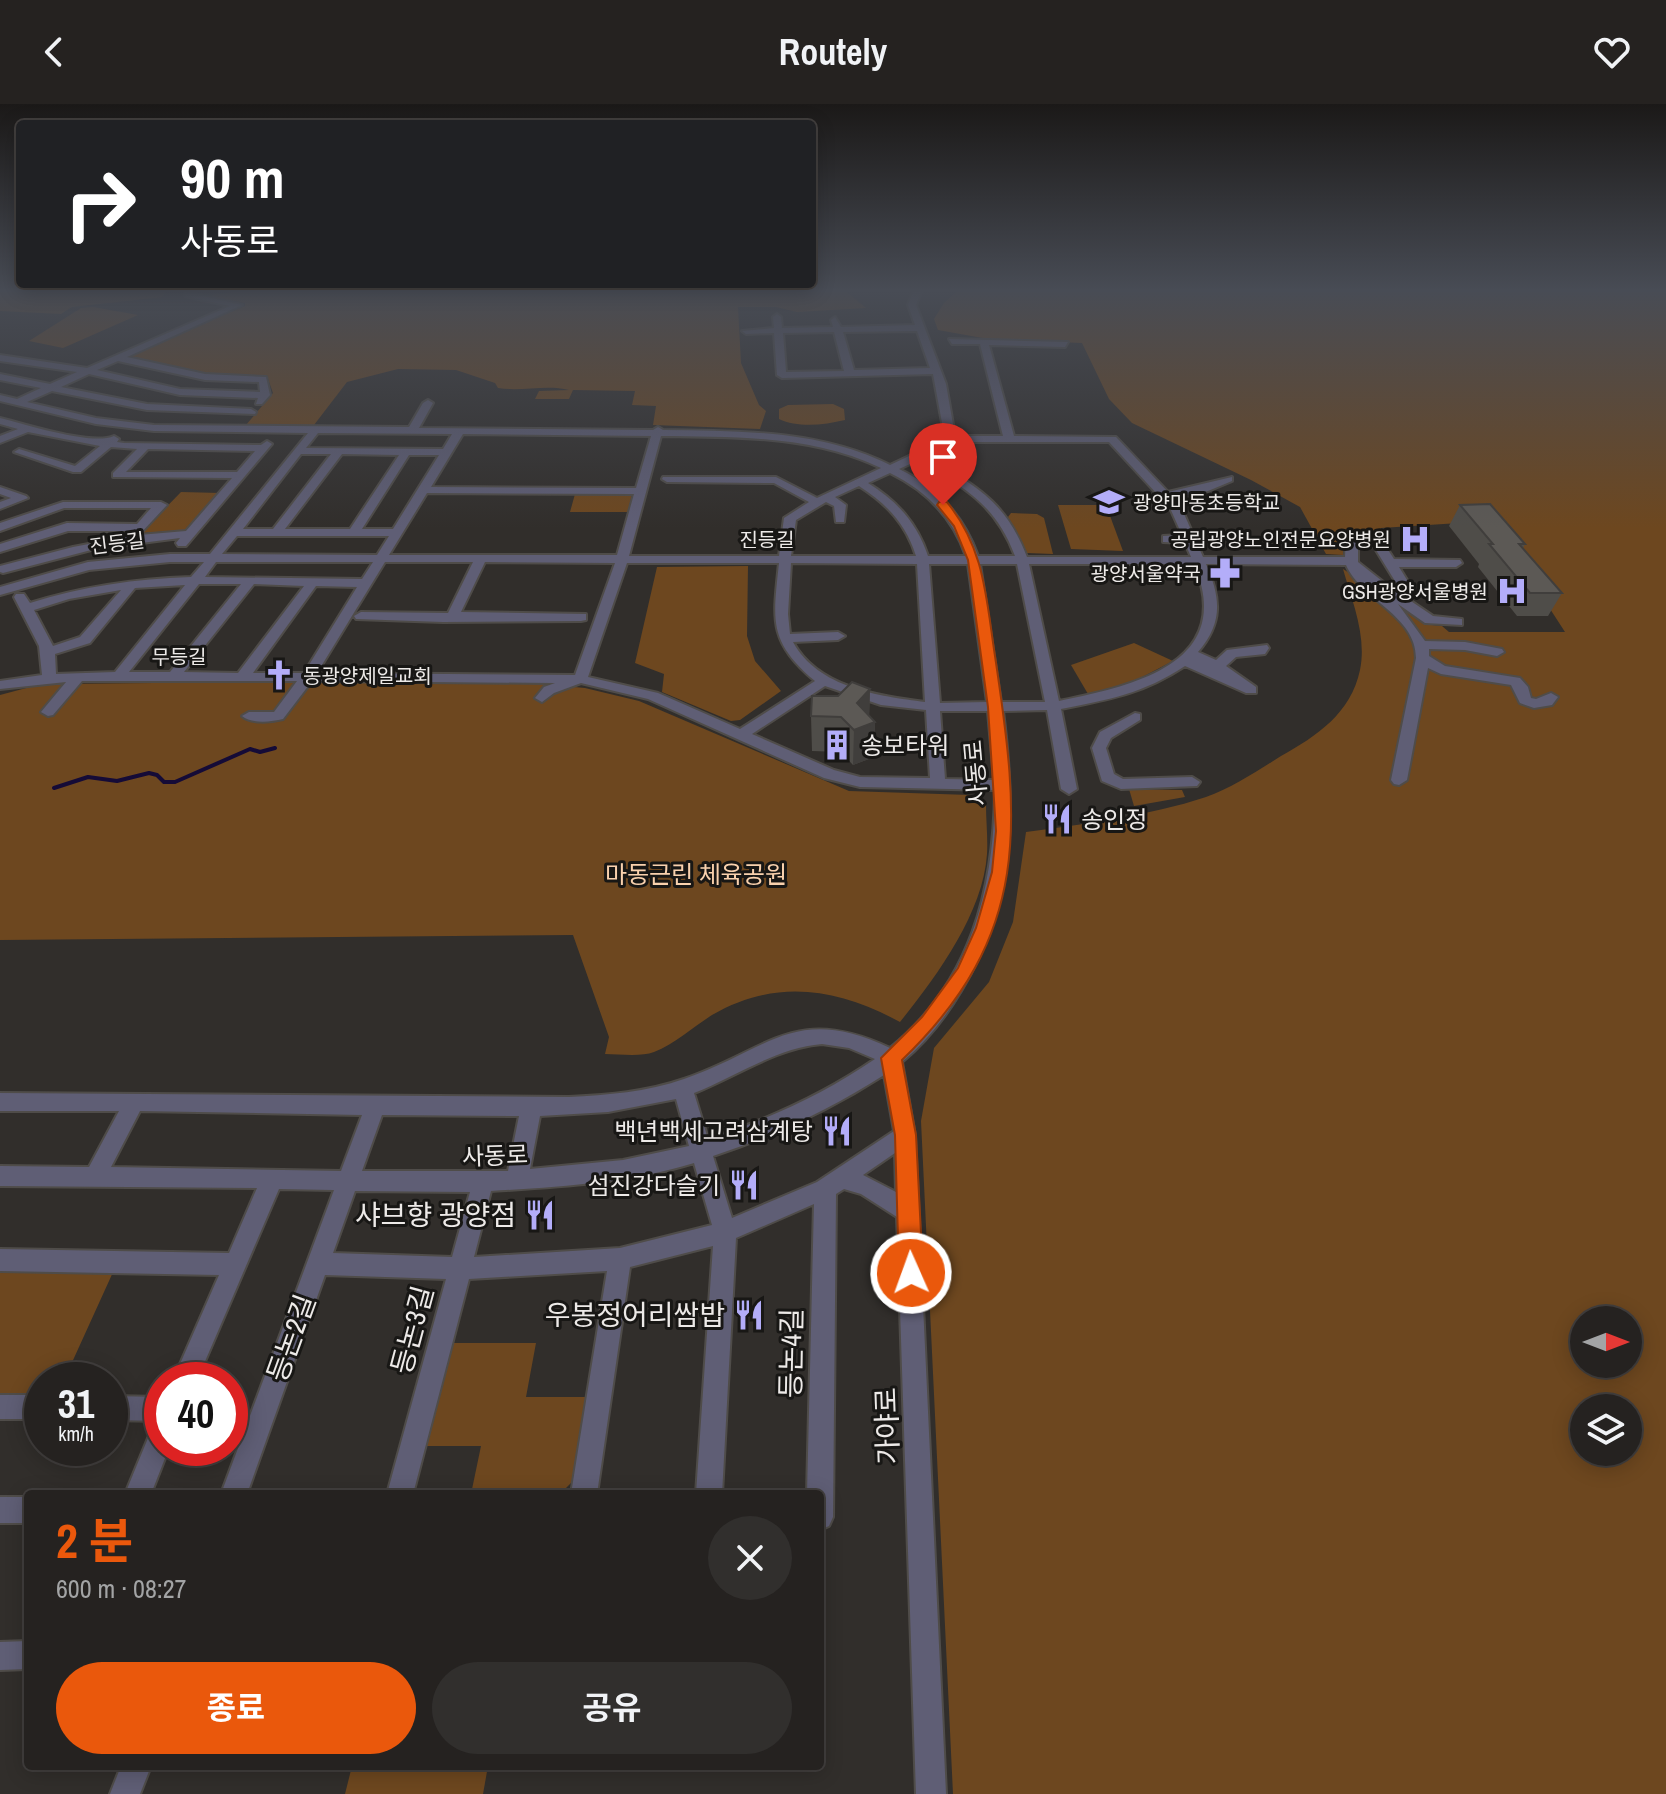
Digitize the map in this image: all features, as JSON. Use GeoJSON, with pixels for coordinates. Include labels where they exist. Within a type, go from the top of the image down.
{"type":"FeatureCollection","features":[{"type":"Feature","properties":{"kind":"street"},"geometry":{"type":"LineString","coordinates":[[18,402],[87,371],[180,392],[265,395]]}},
{"type":"Feature","properties":{"kind":"street"},"geometry":{"type":"LineString","coordinates":[[177,371],[205,377],[263,379],[265,395],[235,430]]}},
{"type":"Feature","properties":{"kind":"street"},"geometry":{"type":"LineString","coordinates":[[782,371],[782,375],[934,371],[941,384],[950,439],[948,443],[822,500],[790,518],[784,638],[798,659],[824,681],[881,701],[935,707],[1054,706],[1127,691],[1151,682],[1187,657],[1204,637],[1212,606],[1211,589],[1175,507],[1112,439],[1069,439],[971,430]]}},
{"type":"Feature","properties":{"kind":"street"},"geometry":{"type":"LineString","coordinates":[[991,371],[1008,434]]}},
{"type":"Feature","properties":{"kind":"street"},"geometry":{"type":"LineString","coordinates":[[0,377],[157,409],[251,412]]}},
{"type":"Feature","properties":{"kind":"street"},"geometry":{"type":"LineString","coordinates":[[55,436],[19,452],[77,470],[130,426],[205,377]]}},
{"type":"Feature","properties":{"kind":"street","name":"사동로"},"geometry":{"type":"LineString","coordinates":[[0,398],[130,426],[235,430],[658,430],[789,437],[850,451],[893,469],[943,505],[959,525],[974,560],[995,707],[1005,814],[1001,872],[985,928],[966,972],[929,1022],[891,1058],[788,1118],[736,1141],[650,1165],[517,1182],[0,1176]]}},
{"type":"Feature","properties":{"kind":"street"},"geometry":{"type":"LineString","coordinates":[[413,430],[428,403]]}},
{"type":"Feature","properties":{"kind":"street"},"geometry":{"type":"LineString","coordinates":[[0,440],[64,413]]}},
{"type":"Feature","properties":{"kind":"street"},"geometry":{"type":"LineString","coordinates":[[0,421],[55,436],[108,444],[264,448]]}},
{"type":"Feature","properties":{"kind":"street"},"geometry":{"type":"LineString","coordinates":[[170,558],[279,430]]}},
{"type":"Feature","properties":{"kind":"street"},"geometry":{"type":"LineString","coordinates":[[119,676],[315,430]]}},
{"type":"Feature","properties":{"kind":"street"},"geometry":{"type":"LineString","coordinates":[[249,716],[278,716],[308,677],[460,430]]}},
{"type":"Feature","properties":{"kind":"street"},"geometry":{"type":"LineString","coordinates":[[542,698],[549,690],[580,679],[622,559],[658,430]]}},
{"type":"Feature","properties":{"kind":"street"},"geometry":{"type":"LineString","coordinates":[[1069,439],[1067,430],[1101,430]]}},
{"type":"Feature","properties":{"kind":"street"},"geometry":{"type":"LineString","coordinates":[[950,439],[1008,434]]}},
{"type":"Feature","properties":{"kind":"street"},"geometry":{"type":"LineString","coordinates":[[145,447],[117,475],[241,475]]}},
{"type":"Feature","properties":{"kind":"street"},"geometry":{"type":"LineString","coordinates":[[299,451],[446,452]]}},
{"type":"Feature","properties":{"kind":"street"},"geometry":{"type":"LineString","coordinates":[[277,532],[338,452]]}},
{"type":"Feature","properties":{"kind":"street"},"geometry":{"type":"LineString","coordinates":[[354,532],[406,452]]}},
{"type":"Feature","properties":{"kind":"street"},"geometry":{"type":"LineString","coordinates":[[920,456],[979,493],[1010,528],[1022,560],[1069,789]]}},
{"type":"Feature","properties":{"kind":"street"},"geometry":{"type":"LineString","coordinates":[[667,479],[732,485],[776,480],[840,505],[840,520]]}},
{"type":"Feature","properties":{"kind":"street"},"geometry":{"type":"LineString","coordinates":[[1166,496],[1204,489],[1228,479]]}},
{"type":"Feature","properties":{"kind":"street"},"geometry":{"type":"LineString","coordinates":[[861,483],[898,510],[916,535],[923,560],[938,784]]}},
{"type":"Feature","properties":{"kind":"street"},"geometry":{"type":"LineString","coordinates":[[0,490],[22,498],[0,506]]}},
{"type":"Feature","properties":{"kind":"street"},"geometry":{"type":"LineString","coordinates":[[423,490],[642,491]]}},
{"type":"Feature","properties":{"kind":"street"},"geometry":{"type":"LineString","coordinates":[[0,527],[63,505],[161,505],[130,538]]}},
{"type":"Feature","properties":{"kind":"street"},"geometry":{"type":"LineString","coordinates":[[0,548],[67,527],[140,527]]}},
{"type":"Feature","properties":{"kind":"street"},"geometry":{"type":"LineString","coordinates":[[235,532],[397,533]]}},
{"type":"Feature","properties":{"kind":"street"},"geometry":{"type":"LineString","coordinates":[[49,678],[52,663],[49,651],[26,608],[7,589],[2,567],[130,538],[190,534]]}},
{"type":"Feature","properties":{"kind":"street"},"geometry":{"type":"LineString","coordinates":[[1389,592],[1406,588],[1375,539],[1352,537],[1349,561],[1353,574],[1404,617],[1422,652],[1441,670],[1515,681],[1521,687],[1525,700],[1534,704],[1547,702],[1551,697]]}},
{"type":"Feature","properties":{"kind":"street"},"geometry":{"type":"LineString","coordinates":[[1167,539],[1188,539]]}},
{"type":"Feature","properties":{"kind":"street","name":"진등길"},"geometry":{"type":"LineString","coordinates":[[7,589],[88,566],[170,558],[1349,561]]}},
{"type":"Feature","properties":{"kind":"street"},"geometry":{"type":"LineString","coordinates":[[453,616],[481,559]]}},
{"type":"Feature","properties":{"kind":"street"},"geometry":{"type":"LineString","coordinates":[[838,559],[838,575]]}},
{"type":"Feature","properties":{"kind":"street"},"geometry":{"type":"LineString","coordinates":[[1349,561],[1430,620],[1457,622]]}},
{"type":"Feature","properties":{"kind":"street"},"geometry":{"type":"LineString","coordinates":[[1391,563],[1456,563]]}},
{"type":"Feature","properties":{"kind":"street"},"geometry":{"type":"LineString","coordinates":[[174,676],[249,582]]}},
{"type":"Feature","properties":{"kind":"street"},"geometry":{"type":"LineString","coordinates":[[26,608],[64,594],[133,583],[366,583]]}},
{"type":"Feature","properties":{"kind":"street"},"geometry":{"type":"LineString","coordinates":[[49,651],[85,640],[133,583]]}},
{"type":"Feature","properties":{"kind":"street"},"geometry":{"type":"LineString","coordinates":[[243,676],[312,583]]}},
{"type":"Feature","properties":{"kind":"street"},"geometry":{"type":"LineString","coordinates":[[361,616],[581,617]]}},
{"type":"Feature","properties":{"kind":"street"},"geometry":{"type":"LineString","coordinates":[[784,638],[838,636]]}},
{"type":"Feature","properties":{"kind":"street"},"geometry":{"type":"LineString","coordinates":[[1422,652],[1465,646],[1497,652]]}},
{"type":"Feature","properties":{"kind":"street"},"geometry":{"type":"LineString","coordinates":[[1218,666],[1232,653],[1260,651],[1262,648]]}},
{"type":"Feature","properties":{"kind":"street"},"geometry":{"type":"LineString","coordinates":[[1399,780],[1409,740],[1422,652]]}},
{"type":"Feature","properties":{"kind":"street"},"geometry":{"type":"LineString","coordinates":[[1187,657],[1218,666],[1251,690],[1187,657]]}},
{"type":"Feature","properties":{"kind":"street","name":"무등길"},"geometry":{"type":"LineString","coordinates":[[0,685],[49,678],[119,676],[580,679],[653,696],[829,774],[860,782],[1003,785]]}},
{"type":"Feature","properties":{"kind":"street"},"geometry":{"type":"LineString","coordinates":[[48,712],[78,677]]}},
{"type":"Feature","properties":{"kind":"street"},"geometry":{"type":"LineString","coordinates":[[741,735],[824,681]]}},
{"type":"Feature","properties":{"kind":"street"},"geometry":{"type":"LineString","coordinates":[[1135,717],[1105,735],[1099,748],[1107,777],[1121,784],[1192,782]]}},
{"type":"Feature","properties":{"kind":"street"},"geometry":{"type":"LineString","coordinates":[[0,1102],[580,1106],[683,1088],[780,1046],[820,1036],[861,1042],[891,1058]]}},
{"type":"Feature","properties":{"kind":"street","name":"가야로"},"geometry":{"type":"LineString","coordinates":[[891,1058],[905,1135],[931,1794]]}},
{"type":"Feature","properties":{"kind":"street"},"geometry":{"type":"LineString","coordinates":[[683,1088],[725,1232],[709,1490]]}},
{"type":"Feature","properties":{"kind":"street"},"geometry":{"type":"LineString","coordinates":[[95,1176],[134,1102]]}},
{"type":"Feature","properties":{"kind":"street","name":"등논2길"},"geometry":{"type":"LineString","coordinates":[[235,1490],[375,1106]]}},
{"type":"Feature","properties":{"kind":"street"},"geometry":{"type":"LineString","coordinates":[[517,1182],[531,1107]]}},
{"type":"Feature","properties":{"kind":"street"},"geometry":{"type":"LineString","coordinates":[[317,1264],[460,1268],[620,1259],[725,1232],[833,1184],[905,1135]]}},
{"type":"Feature","properties":{"kind":"street"},"geometry":{"type":"LineString","coordinates":[[193,1362],[272,1179]]}},
{"type":"Feature","properties":{"kind":"street","name":"등논3길"},"geometry":{"type":"LineString","coordinates":[[401,1490],[483,1182]]}},
{"type":"Feature","properties":{"kind":"street"},"geometry":{"type":"LineString","coordinates":[[833,1184],[867,1186],[909,1212]]}},
{"type":"Feature","properties":{"kind":"street","name":"등논4길"},"geometry":{"type":"LineString","coordinates":[[821,1490],[833,1184]]}},
{"type":"Feature","properties":{"kind":"street"},"geometry":{"type":"LineString","coordinates":[[585,1490],[620,1259]]}},
{"type":"Feature","properties":{"kind":"street"},"geometry":{"type":"LineString","coordinates":[[0,1260],[235,1264]]}},
{"type":"Feature","properties":{"kind":"street"},"geometry":{"type":"LineString","coordinates":[[0,1407],[24,1407]]}},
{"type":"Feature","properties":{"kind":"street"},"geometry":{"type":"LineString","coordinates":[[140,1490],[149,1466]]}},
{"type":"Feature","properties":{"kind":"street"},"geometry":{"type":"LineString","coordinates":[[0,1510],[24,1510]]}},
{"type":"Feature","properties":{"kind":"street"},"geometry":{"type":"LineString","coordinates":[[0,1656],[24,1655]]}},
{"type":"Feature","properties":{"kind":"street"},"geometry":{"type":"LineString","coordinates":[[125,1794],[134,1770]]}},
{"type":"Feature","properties":{"kind":"green space"},"geometry":{"type":"Polygon","coordinates":[[[192,371],[391,371],[347,382],[314,425],[246,425],[273,393],[267,376],[213,375],[192,371]]]}},
{"type":"Feature","properties":{"kind":"green space"},"geometry":{"type":"Polygon","coordinates":[[[459,371],[744,371],[759,405],[766,411],[760,429],[653,425],[656,406],[632,405],[635,391],[573,390],[569,399],[535,399],[539,391],[569,390],[498,388],[495,383],[459,371]]]}},
{"type":"Feature","properties":{"kind":"green space"},"geometry":{"type":"Polygon","coordinates":[[[1095,371],[1666,371],[1666,1794],[953,1794],[921,1121],[934,1048],[989,982],[1013,922],[1026,832],[1139,814],[1206,797],[1244,779],[1331,722],[1349,699],[1362,657],[1360,632],[1343,569],[1432,625],[1442,626],[1449,632],[1565,632],[1519,561],[1475,522],[1381,528],[1376,536],[1359,531],[1344,534],[1343,555],[1326,554],[1300,507],[1132,423],[1109,399],[1095,371]]]}},
{"type":"Feature","properties":{"kind":"green space"},"geometry":{"type":"Polygon","coordinates":[[[833,404],[844,409],[845,420],[811,425],[779,419],[779,409],[788,405],[833,404]]]}},
{"type":"Feature","properties":{"kind":"green space"},"geometry":{"type":"Polygon","coordinates":[[[181,492],[221,493],[189,530],[141,533],[181,492]]]}},
{"type":"Feature","properties":{"kind":"green space"},"geometry":{"type":"Polygon","coordinates":[[[575,494],[632,494],[628,512],[570,512],[575,494]]]}},
{"type":"Feature","properties":{"kind":"green space"},"geometry":{"type":"Polygon","coordinates":[[[1058,505],[1106,505],[1123,551],[1071,549],[1058,505]]]}},
{"type":"Feature","properties":{"kind":"green space"},"geometry":{"type":"Polygon","coordinates":[[[1011,513],[1037,514],[1044,518],[1053,554],[1027,553],[1008,517],[1011,513]]]}},
{"type":"Feature","properties":{"kind":"green space"},"geometry":{"type":"Polygon","coordinates":[[[748,566],[747,636],[755,661],[781,691],[740,720],[731,721],[662,692],[664,674],[635,663],[657,567],[748,566]]]}},
{"type":"Feature","properties":{"kind":"green space"},"geometry":{"type":"Polygon","coordinates":[[[1134,643],[1173,661],[1127,685],[1088,694],[1071,665],[1134,643]]]}},
{"type":"Feature","properties":{"kind":"green space","name":"마동근린 체육공원"},"geometry":{"type":"Polygon","coordinates":[[[532,683],[585,688],[639,701],[849,791],[970,795],[986,805],[984,877],[956,944],[900,1022],[853,1001],[830,995],[783,992],[736,1003],[712,1015],[669,1045],[643,1054],[605,1054],[609,1037],[573,935],[0,940],[0,695],[56,684],[532,683]]]}},
{"type":"Feature","properties":{"kind":"green space"},"geometry":{"type":"Polygon","coordinates":[[[1129,789],[1182,790],[1185,797],[1134,806],[1129,789]]]}},
{"type":"Feature","properties":{"kind":"green space"},"geometry":{"type":"Polygon","coordinates":[[[114,1270],[72,1362],[24,1362],[24,1393],[0,1394],[0,1271],[114,1270]]]}},
{"type":"Feature","properties":{"kind":"green space"},"geometry":{"type":"Polygon","coordinates":[[[450,1343],[536,1343],[526,1397],[588,1397],[576,1478],[564,1490],[472,1490],[481,1446],[425,1446],[450,1343]]]}},
{"type":"Feature","properties":{"kind":"green space"},"geometry":{"type":"Polygon","coordinates":[[[351,1770],[487,1770],[483,1794],[345,1794],[351,1770]]]}},
{"type":"Feature","properties":{"kind":"building"},"geometry":{"type":"Polygon","coordinates":[[[1490,504],[1525,544],[1519,544],[1562,593],[1530,593],[1460,505],[1490,504]]]}},
{"type":"Feature","properties":{"kind":"building"},"geometry":{"type":"Polygon","coordinates":[[[852,682],[870,689],[857,703],[875,722],[854,730],[841,717],[811,716],[812,696],[838,696],[852,682]]]}},
{"type":"Feature","properties":{"kind":"waterway"},"geometry":{"type":"LineString","coordinates":[[54,788],[88,777],[117,781],[149,773],[157,775],[164,782],[175,782],[250,749],[260,752],[275,748]]}},
{"type":"Feature","properties":{"kind":"place","name":"광양마동초등학교"},"geometry":{"type":"Point","coordinates":[1109,502]}},
{"type":"Feature","properties":{"kind":"place","name":"공립광양노인전문요양병원"},"geometry":{"type":"Point","coordinates":[1415,539]}},
{"type":"Feature","properties":{"kind":"place","name":"광양서울약국"},"geometry":{"type":"Point","coordinates":[1225,573]}},
{"type":"Feature","properties":{"kind":"place","name":"GSH광양서울병원"},"geometry":{"type":"Point","coordinates":[1512,591]}},
{"type":"Feature","properties":{"kind":"place","name":"동광양제일교회"},"geometry":{"type":"Point","coordinates":[279,675]}},
{"type":"Feature","properties":{"kind":"place","name":"송보타워"},"geometry":{"type":"Point","coordinates":[837,745]}},
{"type":"Feature","properties":{"kind":"place","name":"송인정"},"geometry":{"type":"Point","coordinates":[1057,819]}},
{"type":"Feature","properties":{"kind":"place","name":"백년백세고려삼계탕"},"geometry":{"type":"Point","coordinates":[837,1131]}},
{"type":"Feature","properties":{"kind":"place","name":"섬진강다슬기"},"geometry":{"type":"Point","coordinates":[744,1185]}},
{"type":"Feature","properties":{"kind":"place","name":"샤브향 광양점"},"geometry":{"type":"Point","coordinates":[540,1215]}},
{"type":"Feature","properties":{"kind":"place","name":"우봉정어리쌈밥"},"geometry":{"type":"Point","coordinates":[749,1315]}},
{"type":"Feature","properties":{"kind":"route"},"geometry":{"type":"LineString","coordinates":[[911,1273],[905,1135],[891,1058],[929,1022],[966,972],[985,928],[1001,872],[1005,831],[995,707],[974,560],[959,525],[943,505]]}}]}
